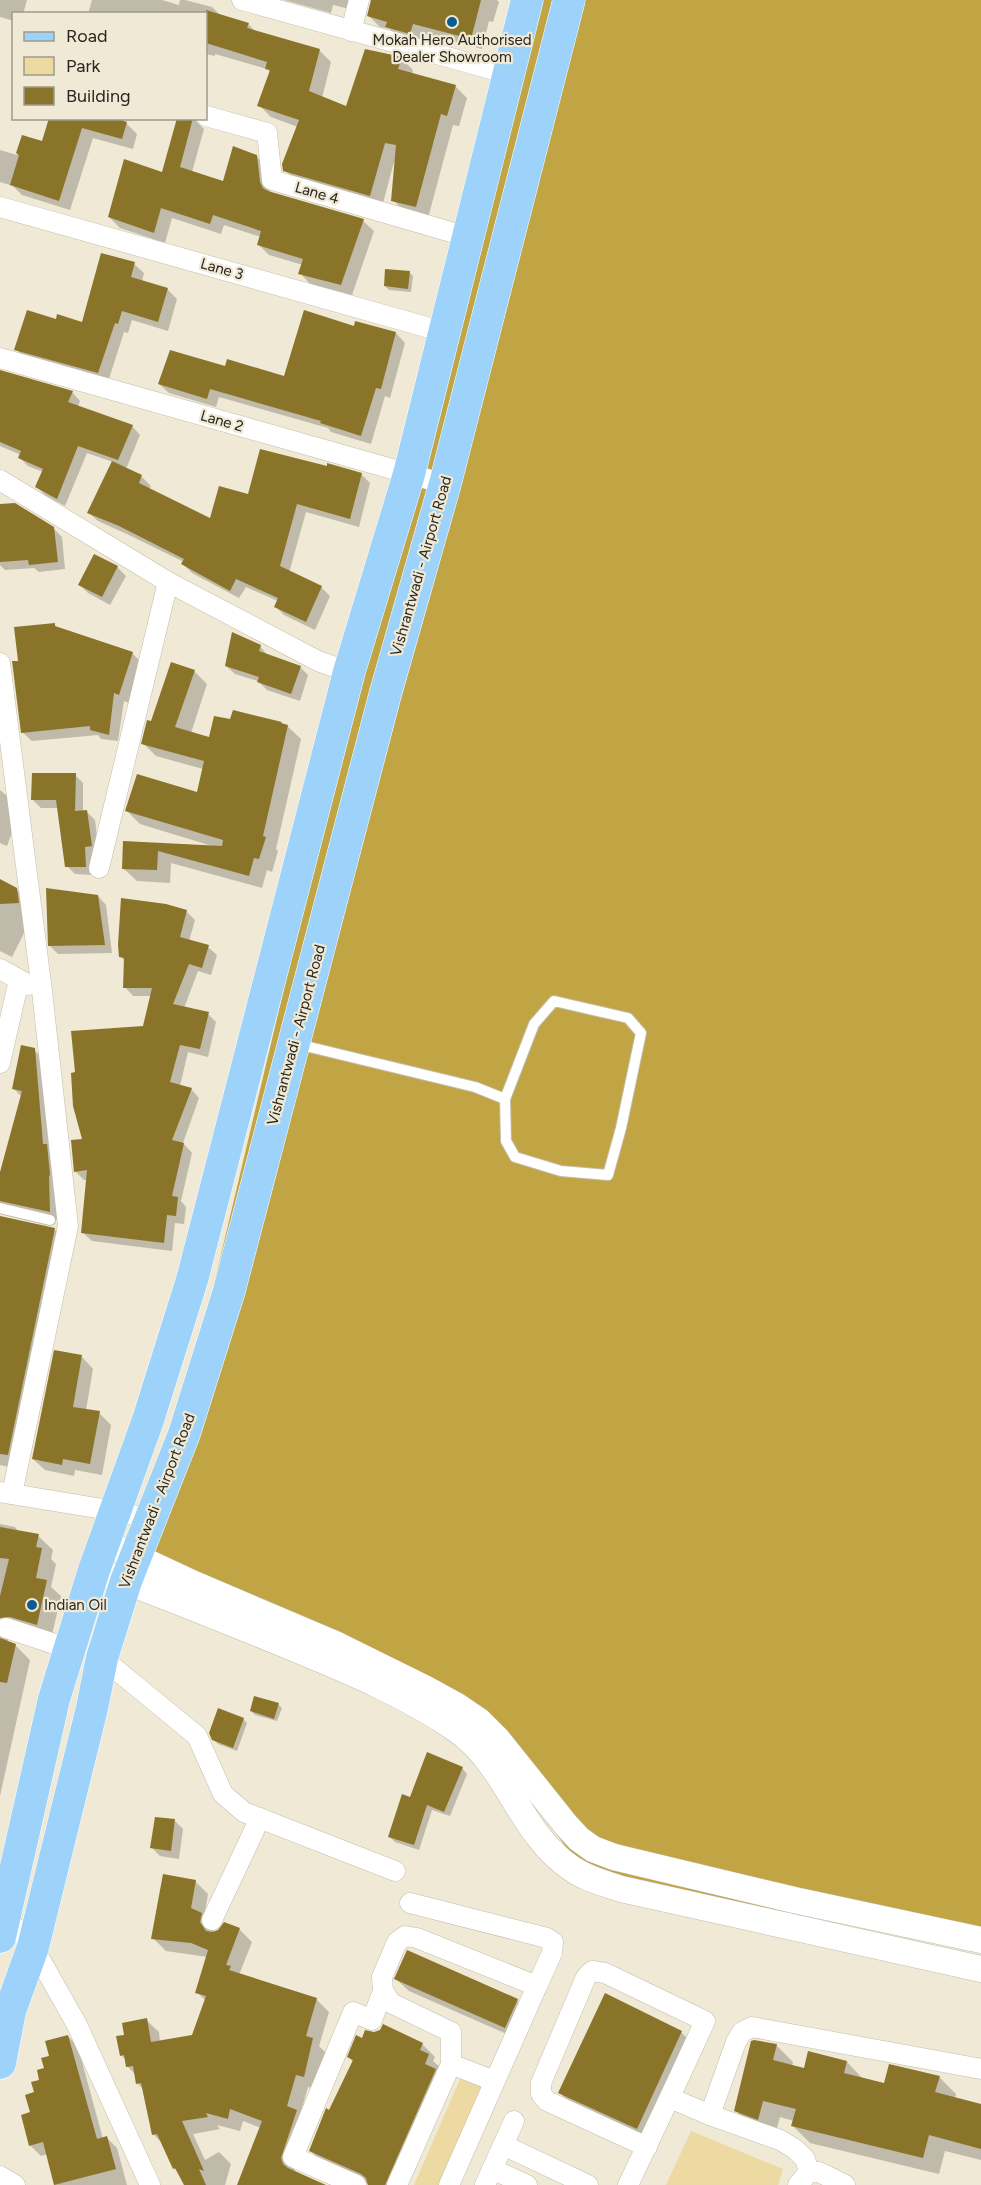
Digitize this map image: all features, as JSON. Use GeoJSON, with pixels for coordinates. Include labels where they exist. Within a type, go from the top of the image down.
{"type":"FeatureCollection","features":[{"type":"Feature","properties":{"kind":"main road"},"geometry":{"type":"LineString","coordinates":[[2,1922],[54,1699],[99,1556],[148,1420],[192,1280],[349,672],[409,474],[528,0]]}},
{"type":"Feature","properties":{"kind":"main road","name":"Vishrantwadi - Airport Road"},"geometry":{"type":"LineString","coordinates":[[0,2063],[10,2012],[33,1947],[102,1658],[131,1568],[184,1434],[229,1291],[388,685],[445,484],[569,0]]}},
{"type":"Feature","properties":{"kind":"street"},"geometry":{"type":"LineString","coordinates":[[242,0],[509,74]]}},
{"type":"Feature","properties":{"kind":"street"},"geometry":{"type":"LineString","coordinates":[[351,31],[359,0]]}},
{"type":"Feature","properties":{"kind":"street","name":"Lane 4"},"geometry":{"type":"LineString","coordinates":[[207,116],[267,134],[272,180],[468,237]]}},
{"type":"Feature","properties":{"kind":"street","name":"Lane 3"},"geometry":{"type":"LineString","coordinates":[[0,207],[444,332]]}},
{"type":"Feature","properties":{"kind":"street","name":"Lane 2"},"geometry":{"type":"LineString","coordinates":[[0,358],[445,484]]}},
{"type":"Feature","properties":{"kind":"street"},"geometry":{"type":"LineString","coordinates":[[0,480],[168,582],[318,661],[349,672]]}},
{"type":"Feature","properties":{"kind":"street"},"geometry":{"type":"LineString","coordinates":[[99,868],[168,582]]}},
{"type":"Feature","properties":{"kind":"street"},"geometry":{"type":"LineString","coordinates":[[0,663],[7,771],[42,991],[68,1226],[6,1493],[151,1519]]}},
{"type":"Feature","properties":{"kind":"street"},"geometry":{"type":"LineString","coordinates":[[0,969],[42,991]]}},
{"type":"Feature","properties":{"kind":"street"},"geometry":{"type":"LineString","coordinates":[[0,1063],[19,980]]}},
{"type":"Feature","properties":{"kind":"street"},"geometry":{"type":"LineString","coordinates":[[99,1556],[131,1568],[411,1700],[448,1724],[474,1743],[491,1764],[548,1848],[570,1868],[589,1879],[621,1889],[981,1968]]}},
{"type":"Feature","properties":{"kind":"street"},"geometry":{"type":"LineString","coordinates":[[131,1568],[194,1584],[335,1644],[457,1706],[479,1721],[498,1740],[566,1825],[579,1839],[593,1849],[614,1857],[794,1900],[981,1940]]}},
{"type":"Feature","properties":{"kind":"street"},"geometry":{"type":"LineString","coordinates":[[6,1628],[70,1649]]}},
{"type":"Feature","properties":{"kind":"street"},"geometry":{"type":"LineString","coordinates":[[102,1658],[197,1736],[223,1794],[244,1812],[395,1870]]}},
{"type":"Feature","properties":{"kind":"street"},"geometry":{"type":"LineString","coordinates":[[212,1920],[260,1818]]}},
{"type":"Feature","properties":{"kind":"street"},"geometry":{"type":"LineString","coordinates":[[410,1903],[547,1938],[553,1942],[552,1953],[449,2185]]}},
{"type":"Feature","properties":{"kind":"street"},"geometry":{"type":"LineString","coordinates":[[2,1922],[33,1947],[77,2025],[150,2185]]}},
{"type":"Feature","properties":{"kind":"street"},"geometry":{"type":"LineString","coordinates":[[356,2185],[293,2157],[353,2012],[372,2020],[383,1991],[382,1977],[397,1942],[405,1936],[417,1938],[537,1986]]}},
{"type":"Feature","properties":{"kind":"street"},"geometry":{"type":"LineString","coordinates":[[628,2185],[647,2147],[705,2021],[605,1973],[592,1971],[586,1977],[541,2083],[541,2094],[547,2101],[647,2147]]}},
{"type":"Feature","properties":{"kind":"street"},"geometry":{"type":"LineString","coordinates":[[383,1991],[391,2003],[451,2032],[452,2064],[397,2185]]}},
{"type":"Feature","properties":{"kind":"street"},"geometry":{"type":"LineString","coordinates":[[710,2115],[736,2042],[742,2032],[752,2027],[981,2068]]}},
{"type":"Feature","properties":{"kind":"street"},"geometry":{"type":"LineString","coordinates":[[452,2064],[494,2081]]}},
{"type":"Feature","properties":{"kind":"street"},"geometry":{"type":"LineString","coordinates":[[670,2098],[780,2140],[795,2149],[805,2159],[804,2179],[819,2172],[845,2185]]}},
{"type":"Feature","properties":{"kind":"street"},"geometry":{"type":"LineString","coordinates":[[514,2121],[488,2177],[527,2185]]}},
{"type":"Feature","properties":{"kind":"street"},"geometry":{"type":"LineString","coordinates":[[503,2145],[588,2185]]}},
{"type":"Feature","properties":{"kind":"street"},"geometry":{"type":"LineString","coordinates":[[0,2176],[15,2185]]}},
{"type":"Feature","properties":{"kind":"lane"},"geometry":{"type":"LineString","coordinates":[[554,1001],[628,1018],[641,1033],[621,1128],[608,1175],[561,1171],[515,1157],[506,1141],[505,1099],[534,1024],[554,1001]]}},
{"type":"Feature","properties":{"kind":"lane"},"geometry":{"type":"LineString","coordinates":[[294,1043],[475,1087],[505,1099]]}},
{"type":"Feature","properties":{"kind":"lane"},"geometry":{"type":"LineString","coordinates":[[0,1208],[50,1220]]}},
{"type":"Feature","properties":{"kind":"green space"},"geometry":{"type":"Polygon","coordinates":[[[468,2061],[504,2077],[458,2185],[414,2185],[468,2061]]]}},
{"type":"Feature","properties":{"kind":"green space"},"geometry":{"type":"Polygon","coordinates":[[[691,2131],[783,2169],[778,2185],[666,2185],[691,2131]]]}},
{"type":"Feature","properties":{"kind":"shaded area"},"geometry":{"type":"Polygon","coordinates":[[[518,0],[981,0],[981,1946],[589,1879],[496,1750],[149,1559],[518,0]]]}},
{"type":"Feature","properties":{"kind":"building"},"geometry":{"type":"Polygon","coordinates":[[[371,0],[481,0],[471,39],[413,24],[410,34],[385,27],[387,22],[367,16],[371,0]]]}},
{"type":"Feature","properties":{"kind":"building"},"geometry":{"type":"Polygon","coordinates":[[[206,10],[249,23],[247,28],[320,49],[309,91],[346,106],[365,49],[402,57],[398,69],[456,85],[447,116],[441,114],[416,207],[391,201],[396,145],[385,143],[370,196],[283,171],[282,164],[299,120],[257,106],[270,70],[265,69],[267,62],[207,43],[206,10]]]}},
{"type":"Feature","properties":{"kind":"building"},"geometry":{"type":"Polygon","coordinates":[[[48,120],[121,120],[127,122],[122,139],[82,128],[59,201],[10,185],[22,135],[42,141],[48,120]]]}},
{"type":"Feature","properties":{"kind":"building"},"geometry":{"type":"Polygon","coordinates":[[[176,120],[192,120],[180,167],[223,181],[233,146],[257,155],[260,182],[268,191],[364,219],[341,285],[298,274],[303,259],[257,245],[261,231],[213,215],[210,224],[161,208],[154,233],[108,217],[124,159],[162,172],[176,120]]]}},
{"type":"Feature","properties":{"kind":"building"},"geometry":{"type":"Polygon","coordinates":[[[101,253],[135,262],[131,277],[168,288],[158,322],[122,311],[118,324],[115,323],[98,373],[14,350],[27,310],[56,319],[57,314],[82,322],[101,253]]]}},
{"type":"Feature","properties":{"kind":"building"},"geometry":{"type":"Polygon","coordinates":[[[385,269],[410,271],[408,289],[384,286],[385,269]]]}},
{"type":"Feature","properties":{"kind":"building"},"geometry":{"type":"Polygon","coordinates":[[[304,310],[354,326],[355,321],[396,332],[381,389],[376,388],[361,436],[320,423],[321,421],[210,389],[207,399],[158,384],[170,350],[225,366],[227,359],[284,376],[304,310]]]}},
{"type":"Feature","properties":{"kind":"building"},"geometry":{"type":"Polygon","coordinates":[[[0,370],[73,391],[68,402],[133,425],[118,460],[78,446],[57,499],[35,487],[43,469],[18,458],[21,451],[0,442],[0,370]]]}},
{"type":"Feature","properties":{"kind":"building"},"geometry":{"type":"Polygon","coordinates":[[[260,449],[362,473],[350,519],[297,504],[280,566],[322,586],[306,622],[274,607],[278,598],[236,579],[230,591],[181,564],[184,559],[119,526],[87,513],[112,461],[142,475],[139,483],[210,518],[219,486],[248,494],[260,449]]]}},
{"type":"Feature","properties":{"kind":"building"},"geometry":{"type":"Polygon","coordinates":[[[15,503],[54,527],[58,562],[29,565],[28,560],[0,562],[0,504],[15,503]]]}},
{"type":"Feature","properties":{"kind":"building"},"geometry":{"type":"Polygon","coordinates":[[[94,554],[118,566],[102,597],[78,585],[94,554]]]}},
{"type":"Feature","properties":{"kind":"building"},"geometry":{"type":"Polygon","coordinates":[[[55,623],[55,626],[133,652],[119,695],[114,693],[109,735],[90,730],[90,726],[21,733],[12,661],[18,661],[14,627],[55,623]]]}},
{"type":"Feature","properties":{"kind":"building"},"geometry":{"type":"Polygon","coordinates":[[[232,632],[261,645],[259,651],[301,666],[291,694],[257,682],[259,677],[225,666],[232,632]]]}},
{"type":"Feature","properties":{"kind":"building"},"geometry":{"type":"Polygon","coordinates":[[[171,662],[195,670],[175,727],[209,737],[214,716],[230,719],[233,710],[288,725],[263,836],[266,837],[259,859],[254,858],[249,876],[158,851],[157,870],[122,869],[123,841],[222,846],[223,840],[125,811],[137,774],[197,792],[204,761],[141,744],[147,720],[151,721],[171,662]]]}},
{"type":"Feature","properties":{"kind":"building"},"geometry":{"type":"Polygon","coordinates":[[[32,773],[76,773],[75,811],[87,810],[92,846],[85,847],[86,867],[65,867],[56,800],[31,800],[32,773]]]}},
{"type":"Feature","properties":{"kind":"building"},"geometry":{"type":"Polygon","coordinates":[[[0,879],[17,888],[19,903],[0,904],[0,879]]]}},
{"type":"Feature","properties":{"kind":"building"},"geometry":{"type":"Polygon","coordinates":[[[46,888],[98,895],[105,945],[48,946],[46,888]]]}},
{"type":"Feature","properties":{"kind":"building"},"geometry":{"type":"Polygon","coordinates":[[[121,898],[166,904],[187,910],[180,937],[209,945],[202,968],[189,964],[173,1004],[209,1012],[200,1049],[180,1045],[170,1082],[192,1088],[172,1140],[184,1143],[172,1196],[178,1197],[176,1216],[167,1215],[164,1243],[81,1233],[87,1170],[74,1172],[71,1140],[82,1139],[73,1106],[71,1073],[75,1072],[71,1031],[143,1026],[152,988],[123,988],[124,958],[119,957],[118,945],[121,898]]]}},
{"type":"Feature","properties":{"kind":"building"},"geometry":{"type":"Polygon","coordinates":[[[21,1045],[35,1048],[43,1144],[47,1144],[50,1175],[50,1212],[0,1201],[0,1172],[22,1091],[12,1089],[21,1045]]]}},
{"type":"Feature","properties":{"kind":"building"},"geometry":{"type":"Polygon","coordinates":[[[0,1216],[55,1228],[8,1455],[0,1454],[0,1216]]]}},
{"type":"Feature","properties":{"kind":"building"},"geometry":{"type":"Polygon","coordinates":[[[54,1350],[82,1355],[73,1407],[100,1411],[90,1464],[63,1459],[62,1465],[32,1459],[54,1350]]]}},
{"type":"Feature","properties":{"kind":"building"},"geometry":{"type":"Polygon","coordinates":[[[0,1527],[39,1534],[36,1547],[42,1548],[36,1578],[47,1580],[37,1625],[10,1617],[0,1618],[0,1596],[9,1559],[0,1558],[0,1527]]]}},
{"type":"Feature","properties":{"kind":"building"},"geometry":{"type":"Polygon","coordinates":[[[0,1638],[16,1644],[7,1683],[0,1682],[0,1638]]]}},
{"type":"Feature","properties":{"kind":"building"},"geometry":{"type":"Polygon","coordinates":[[[254,1696],[279,1703],[274,1719],[250,1711],[254,1696]]]}},
{"type":"Feature","properties":{"kind":"building"},"geometry":{"type":"Polygon","coordinates":[[[218,1708],[244,1718],[233,1748],[212,1740],[209,1733],[218,1708]]]}},
{"type":"Feature","properties":{"kind":"building"},"geometry":{"type":"Polygon","coordinates":[[[427,1752],[463,1767],[444,1812],[427,1805],[414,1845],[388,1837],[402,1794],[410,1797],[427,1752]]]}},
{"type":"Feature","properties":{"kind":"building"},"geometry":{"type":"Polygon","coordinates":[[[155,1817],[175,1819],[171,1851],[150,1848],[155,1817]]]}},
{"type":"Feature","properties":{"kind":"building"},"geometry":{"type":"Polygon","coordinates":[[[163,1874],[196,1880],[191,1908],[202,1913],[200,1922],[206,1931],[218,1930],[224,1922],[240,1928],[226,1965],[231,1966],[229,1970],[317,1998],[306,2036],[313,2038],[304,2077],[296,2075],[287,2106],[297,2110],[281,2158],[283,2164],[288,2168],[326,2185],[237,2185],[262,2121],[230,2109],[228,2119],[206,2113],[208,2117],[182,2121],[204,2171],[199,2169],[206,2185],[184,2185],[175,2168],[173,2169],[157,2134],[152,2135],[141,2083],[136,2084],[133,2066],[126,2067],[124,2055],[120,2056],[116,2036],[124,2035],[122,2023],[147,2018],[151,2042],[192,2035],[206,1996],[195,1993],[208,1950],[191,1943],[151,1939],[163,1874]]]}},
{"type":"Feature","properties":{"kind":"building"},"geometry":{"type":"Polygon","coordinates":[[[407,1950],[518,1999],[505,2028],[394,1979],[407,1950]]]}},
{"type":"Feature","properties":{"kind":"building"},"geometry":{"type":"Polygon","coordinates":[[[605,1993],[682,2031],[637,2129],[558,2093],[605,1993]]]}},
{"type":"Feature","properties":{"kind":"building"},"geometry":{"type":"Polygon","coordinates":[[[383,2024],[423,2043],[420,2050],[429,2054],[425,2064],[436,2069],[385,2185],[368,2185],[366,2178],[361,2174],[309,2151],[326,2108],[329,2110],[353,2060],[347,2057],[356,2035],[362,2038],[365,2030],[374,2032],[380,2030],[383,2024]]]}},
{"type":"Feature","properties":{"kind":"building"},"geometry":{"type":"Polygon","coordinates":[[[68,2035],[97,2139],[107,2136],[116,2169],[54,2185],[43,2142],[29,2146],[21,2115],[30,2112],[25,2095],[34,2092],[31,2082],[39,2080],[37,2070],[44,2068],[41,2058],[49,2056],[45,2041],[68,2035]]]}},
{"type":"Feature","properties":{"kind":"building"},"geometry":{"type":"Polygon","coordinates":[[[751,2041],[777,2044],[773,2060],[804,2068],[808,2051],[847,2061],[844,2073],[884,2083],[889,2064],[940,2076],[935,2092],[981,2104],[981,2149],[929,2135],[923,2158],[791,2126],[796,2109],[763,2101],[758,2120],[734,2111],[751,2041]]]}},
{"type":"Feature","properties":{"kind":"place","name":"Mokah Hero Authorised Dealer Showroom"},"geometry":{"type":"Point","coordinates":[452,22]}},
{"type":"Feature","properties":{"kind":"place","name":"Indian Oil"},"geometry":{"type":"Point","coordinates":[32,1605]}}]}
